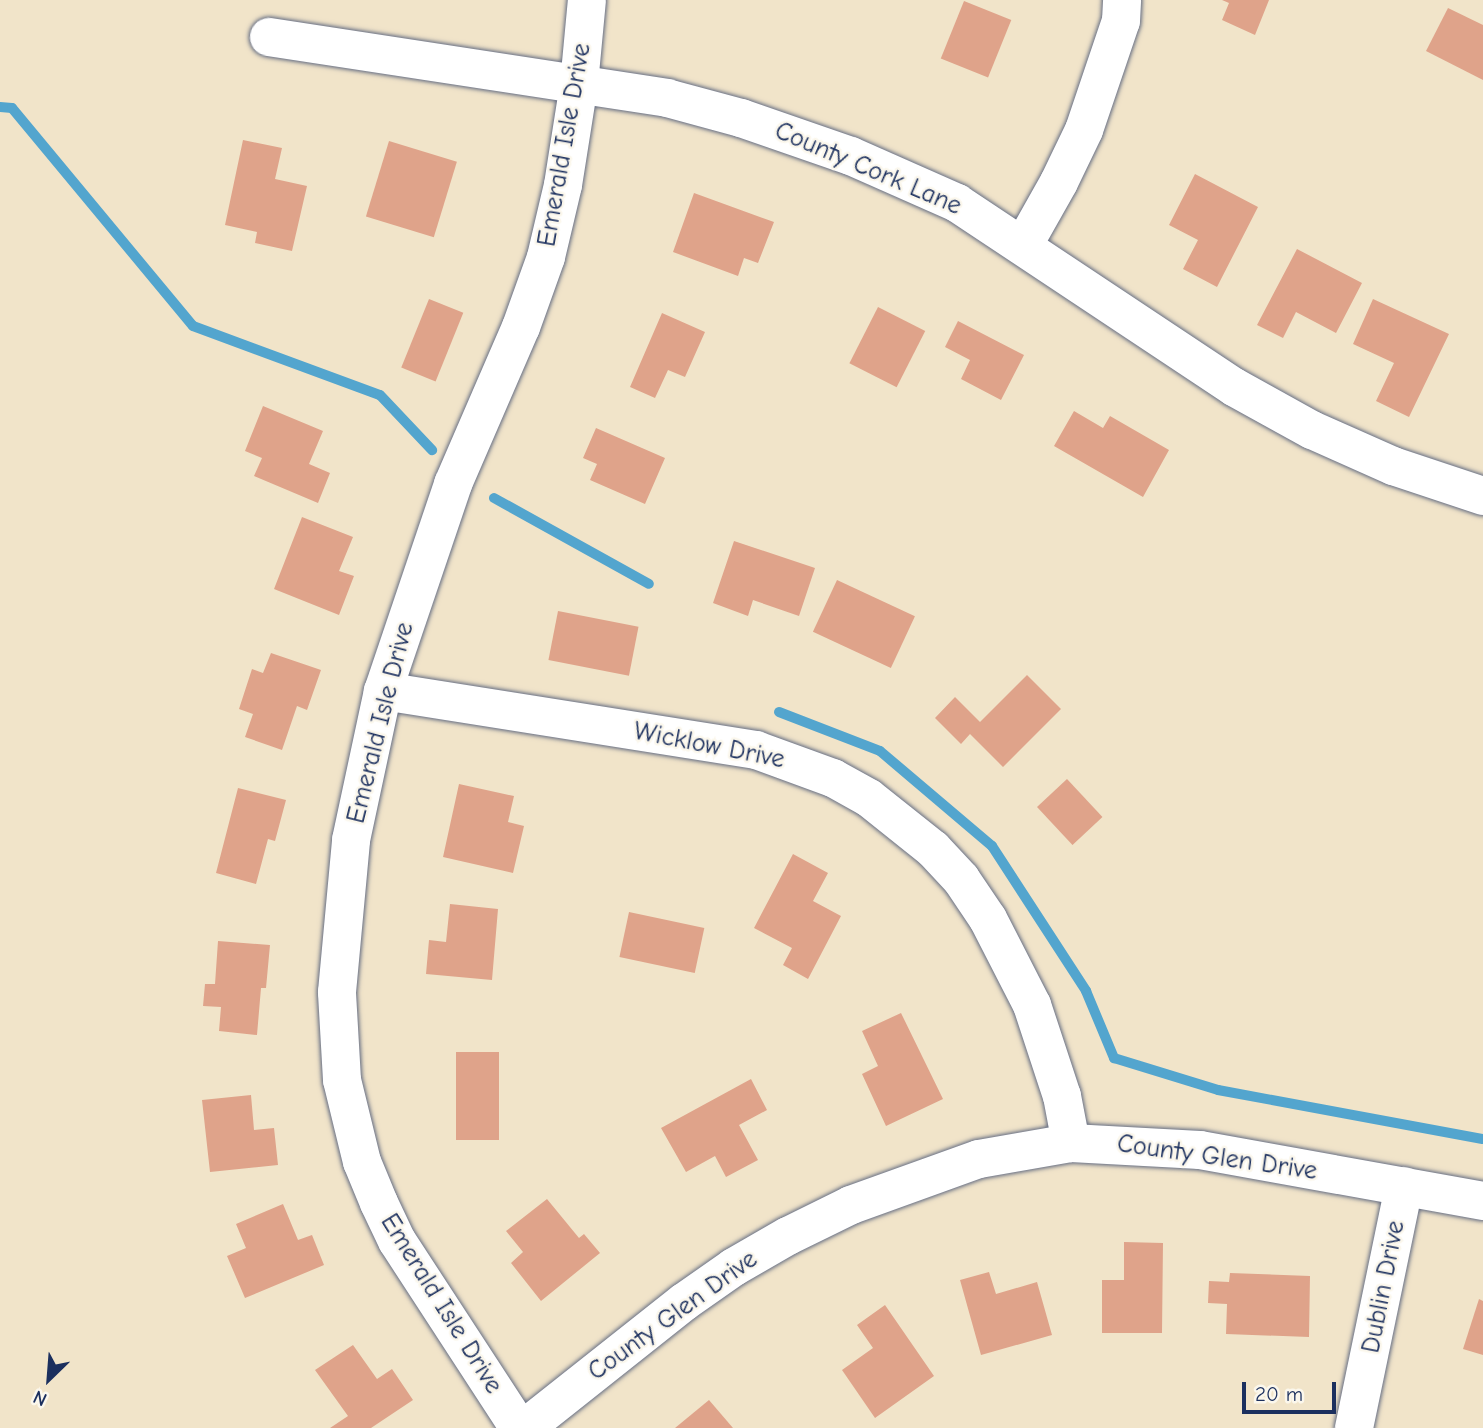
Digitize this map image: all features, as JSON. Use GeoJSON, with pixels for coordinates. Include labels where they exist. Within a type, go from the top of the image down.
{"type":"FeatureCollection","features":[{"type":"Feature","properties":{"kind":"street","name":"Emerald Isle Drive"},"geometry":{"type":"LineString","coordinates":[[519,1428],[397,1241],[362,1162],[342,1080],[337,992],[342,915],[365,765],[383,691],[453,484],[521,327],[546,257],[563,186],[579,84],[587,0]]}},
{"type":"Feature","properties":{"kind":"street"},"geometry":{"type":"LineString","coordinates":[[1023,246],[1084,130],[1121,21],[1122,0]]}},
{"type":"Feature","properties":{"kind":"street","name":"County Cork Lane"},"geometry":{"type":"LineString","coordinates":[[268,37],[667,98],[741,118],[851,156],[957,203],[1234,387],[1312,430],[1393,466],[1483,496]]}},
{"type":"Feature","properties":{"kind":"street","name":"Wicklow Drive"},"geometry":{"type":"LineString","coordinates":[[383,691],[755,750],[833,778],[869,798],[933,849],[961,879],[988,919],[1032,1004],[1062,1096],[1071,1143]]}},
{"type":"Feature","properties":{"kind":"street","name":"County Glen Drive"},"geometry":{"type":"LineString","coordinates":[[525,1428],[684,1302],[734,1267],[788,1236],[851,1205],[979,1159],[1071,1143],[1200,1150],[1483,1201]]}},
{"type":"Feature","properties":{"kind":"street","name":"Dublin Drive"},"geometry":{"type":"LineString","coordinates":[[1354,1428],[1404,1186]]}},
{"type":"Feature","properties":{"kind":"building"},"geometry":{"type":"Polygon","coordinates":[[[1222,0],[1269,0],[1255,35],[1222,20],[1229,3],[1222,0]]]}},
{"type":"Feature","properties":{"kind":"building"},"geometry":{"type":"Polygon","coordinates":[[[964,1],[1011,20],[988,78],[941,58],[964,1]]]}},
{"type":"Feature","properties":{"kind":"building"},"geometry":{"type":"Polygon","coordinates":[[[1448,8],[1483,25],[1483,80],[1426,51],[1448,8]]]}},
{"type":"Feature","properties":{"kind":"building"},"geometry":{"type":"Polygon","coordinates":[[[243,140],[282,148],[275,179],[307,186],[292,251],[255,243],[257,232],[225,225],[243,140]]]}},
{"type":"Feature","properties":{"kind":"building"},"geometry":{"type":"Polygon","coordinates":[[[389,141],[457,162],[434,237],[366,217],[389,141]]]}},
{"type":"Feature","properties":{"kind":"building"},"geometry":{"type":"Polygon","coordinates":[[[1195,174],[1258,207],[1217,287],[1183,269],[1198,240],[1169,225],[1195,174]]]}},
{"type":"Feature","properties":{"kind":"building"},"geometry":{"type":"Polygon","coordinates":[[[694,193],[774,222],[758,263],[744,258],[738,276],[673,252],[694,193]]]}},
{"type":"Feature","properties":{"kind":"building"},"geometry":{"type":"Polygon","coordinates":[[[1297,249],[1362,283],[1336,333],[1296,312],[1283,338],[1257,325],[1297,249]]]}},
{"type":"Feature","properties":{"kind":"building"},"geometry":{"type":"Polygon","coordinates":[[[429,299],[463,313],[436,381],[401,368],[429,299]]]}},
{"type":"Feature","properties":{"kind":"building"},"geometry":{"type":"Polygon","coordinates":[[[1373,299],[1449,334],[1409,417],[1376,401],[1394,363],[1353,344],[1373,299]]]}},
{"type":"Feature","properties":{"kind":"building"},"geometry":{"type":"Polygon","coordinates":[[[878,307],[925,331],[897,387],[849,363],[878,307]]]}},
{"type":"Feature","properties":{"kind":"building"},"geometry":{"type":"Polygon","coordinates":[[[662,313],[705,332],[685,377],[668,370],[655,398],[630,387],[662,313]]]}},
{"type":"Feature","properties":{"kind":"building"},"geometry":{"type":"Polygon","coordinates":[[[958,321],[1024,355],[1001,400],[961,379],[970,360],[945,347],[958,321]]]}},
{"type":"Feature","properties":{"kind":"building"},"geometry":{"type":"Polygon","coordinates":[[[263,406],[323,431],[309,464],[330,473],[318,503],[254,476],[262,458],[245,451],[263,406]]]}},
{"type":"Feature","properties":{"kind":"building"},"geometry":{"type":"Polygon","coordinates":[[[1074,411],[1103,428],[1110,416],[1169,450],[1143,497],[1054,446],[1074,411]]]}},
{"type":"Feature","properties":{"kind":"building"},"geometry":{"type":"Polygon","coordinates":[[[596,428],[665,458],[645,504],[590,480],[597,464],[583,458],[596,428]]]}},
{"type":"Feature","properties":{"kind":"building"},"geometry":{"type":"Polygon","coordinates":[[[302,517],[353,537],[339,571],[354,576],[339,615],[274,589],[302,517]]]}},
{"type":"Feature","properties":{"kind":"building"},"geometry":{"type":"Polygon","coordinates":[[[734,541],[815,568],[799,616],[753,600],[748,616],[713,603],[734,541]]]}},
{"type":"Feature","properties":{"kind":"building"},"geometry":{"type":"Polygon","coordinates":[[[837,580],[915,616],[891,668],[813,632],[837,580]]]}},
{"type":"Feature","properties":{"kind":"building"},"geometry":{"type":"Polygon","coordinates":[[[558,611],[638,627],[629,676],[548,660],[558,611]]]}},
{"type":"Feature","properties":{"kind":"building"},"geometry":{"type":"Polygon","coordinates":[[[271,653],[321,670],[307,710],[297,706],[282,750],[245,737],[253,714],[239,709],[252,669],[263,673],[271,653]]]}},
{"type":"Feature","properties":{"kind":"building"},"geometry":{"type":"Polygon","coordinates":[[[1027,675],[1061,709],[1003,767],[970,734],[961,744],[935,718],[955,697],[980,722],[1027,675]]]}},
{"type":"Feature","properties":{"kind":"building"},"geometry":{"type":"Polygon","coordinates":[[[1067,779],[1102,817],[1072,845],[1037,807],[1067,779]]]}},
{"type":"Feature","properties":{"kind":"building"},"geometry":{"type":"Polygon","coordinates":[[[459,784],[514,796],[508,822],[524,826],[513,873],[443,857],[459,784]]]}},
{"type":"Feature","properties":{"kind":"building"},"geometry":{"type":"Polygon","coordinates":[[[238,788],[286,800],[275,841],[268,839],[256,884],[216,873],[238,788]]]}},
{"type":"Feature","properties":{"kind":"building"},"geometry":{"type":"Polygon","coordinates":[[[793,854],[828,873],[813,901],[841,916],[808,979],[783,965],[792,948],[754,928],[793,854]]]}},
{"type":"Feature","properties":{"kind":"building"},"geometry":{"type":"Polygon","coordinates":[[[450,904],[498,909],[492,980],[426,974],[429,940],[446,942],[450,904]]]}},
{"type":"Feature","properties":{"kind":"building"},"geometry":{"type":"Polygon","coordinates":[[[629,912],[704,928],[695,973],[619,957],[629,912]]]}},
{"type":"Feature","properties":{"kind":"building"},"geometry":{"type":"Polygon","coordinates":[[[218,941],[270,945],[266,988],[261,988],[257,1035],[219,1031],[221,1007],[203,1006],[205,984],[215,984],[218,941]]]}},
{"type":"Feature","properties":{"kind":"building"},"geometry":{"type":"Polygon","coordinates":[[[901,1013],[943,1099],[886,1126],[862,1074],[878,1066],[862,1031],[901,1013]]]}},
{"type":"Feature","properties":{"kind":"building"},"geometry":{"type":"Polygon","coordinates":[[[456,1052],[499,1052],[499,1140],[456,1140],[456,1052]]]}},
{"type":"Feature","properties":{"kind":"building"},"geometry":{"type":"Polygon","coordinates":[[[751,1079],[767,1110],[739,1125],[758,1160],[726,1177],[715,1156],[686,1172],[661,1128],[751,1079]]]}},
{"type":"Feature","properties":{"kind":"building"},"geometry":{"type":"Polygon","coordinates":[[[251,1095],[254,1130],[274,1128],[278,1165],[210,1172],[202,1100],[251,1095]]]}},
{"type":"Feature","properties":{"kind":"building"},"geometry":{"type":"Polygon","coordinates":[[[547,1199],[579,1238],[584,1234],[600,1253],[541,1301],[511,1263],[523,1252],[506,1231],[547,1199]]]}},
{"type":"Feature","properties":{"kind":"building"},"geometry":{"type":"Polygon","coordinates":[[[283,1204],[298,1240],[312,1235],[324,1265],[245,1298],[227,1256],[246,1248],[236,1224],[283,1204]]]}},
{"type":"Feature","properties":{"kind":"building"},"geometry":{"type":"Polygon","coordinates":[[[1124,1242],[1163,1243],[1162,1333],[1102,1333],[1102,1280],[1124,1280],[1124,1242]]]}},
{"type":"Feature","properties":{"kind":"building"},"geometry":{"type":"Polygon","coordinates":[[[989,1272],[996,1294],[1037,1282],[1052,1335],[981,1355],[960,1280],[989,1272]]]}},
{"type":"Feature","properties":{"kind":"building"},"geometry":{"type":"Polygon","coordinates":[[[1230,1273],[1310,1276],[1309,1337],[1226,1334],[1227,1304],[1208,1303],[1209,1281],[1229,1282],[1230,1273]]]}},
{"type":"Feature","properties":{"kind":"building"},"geometry":{"type":"Polygon","coordinates":[[[1479,1299],[1483,1301],[1483,1355],[1463,1349],[1479,1299]]]}},
{"type":"Feature","properties":{"kind":"building"},"geometry":{"type":"Polygon","coordinates":[[[885,1305],[934,1376],[875,1418],[842,1370],[873,1348],[857,1325],[885,1305]]]}},
{"type":"Feature","properties":{"kind":"building"},"geometry":{"type":"Polygon","coordinates":[[[353,1345],[377,1379],[392,1369],[413,1400],[371,1428],[330,1428],[348,1416],[315,1370],[353,1345]]]}},
{"type":"Feature","properties":{"kind":"building"},"geometry":{"type":"Polygon","coordinates":[[[709,1400],[733,1428],[675,1428],[709,1400]]]}},
{"type":"Feature","properties":{"kind":"waterway"},"geometry":{"type":"LineString","coordinates":[[0,107],[12,108],[193,326],[380,395],[432,450]]}},
{"type":"Feature","properties":{"kind":"waterway"},"geometry":{"type":"LineString","coordinates":[[494,498],[649,584]]}},
{"type":"Feature","properties":{"kind":"waterway"},"geometry":{"type":"LineString","coordinates":[[779,712],[880,751],[992,846],[1086,991],[1114,1058],[1218,1090],[1483,1139]]}}]}
